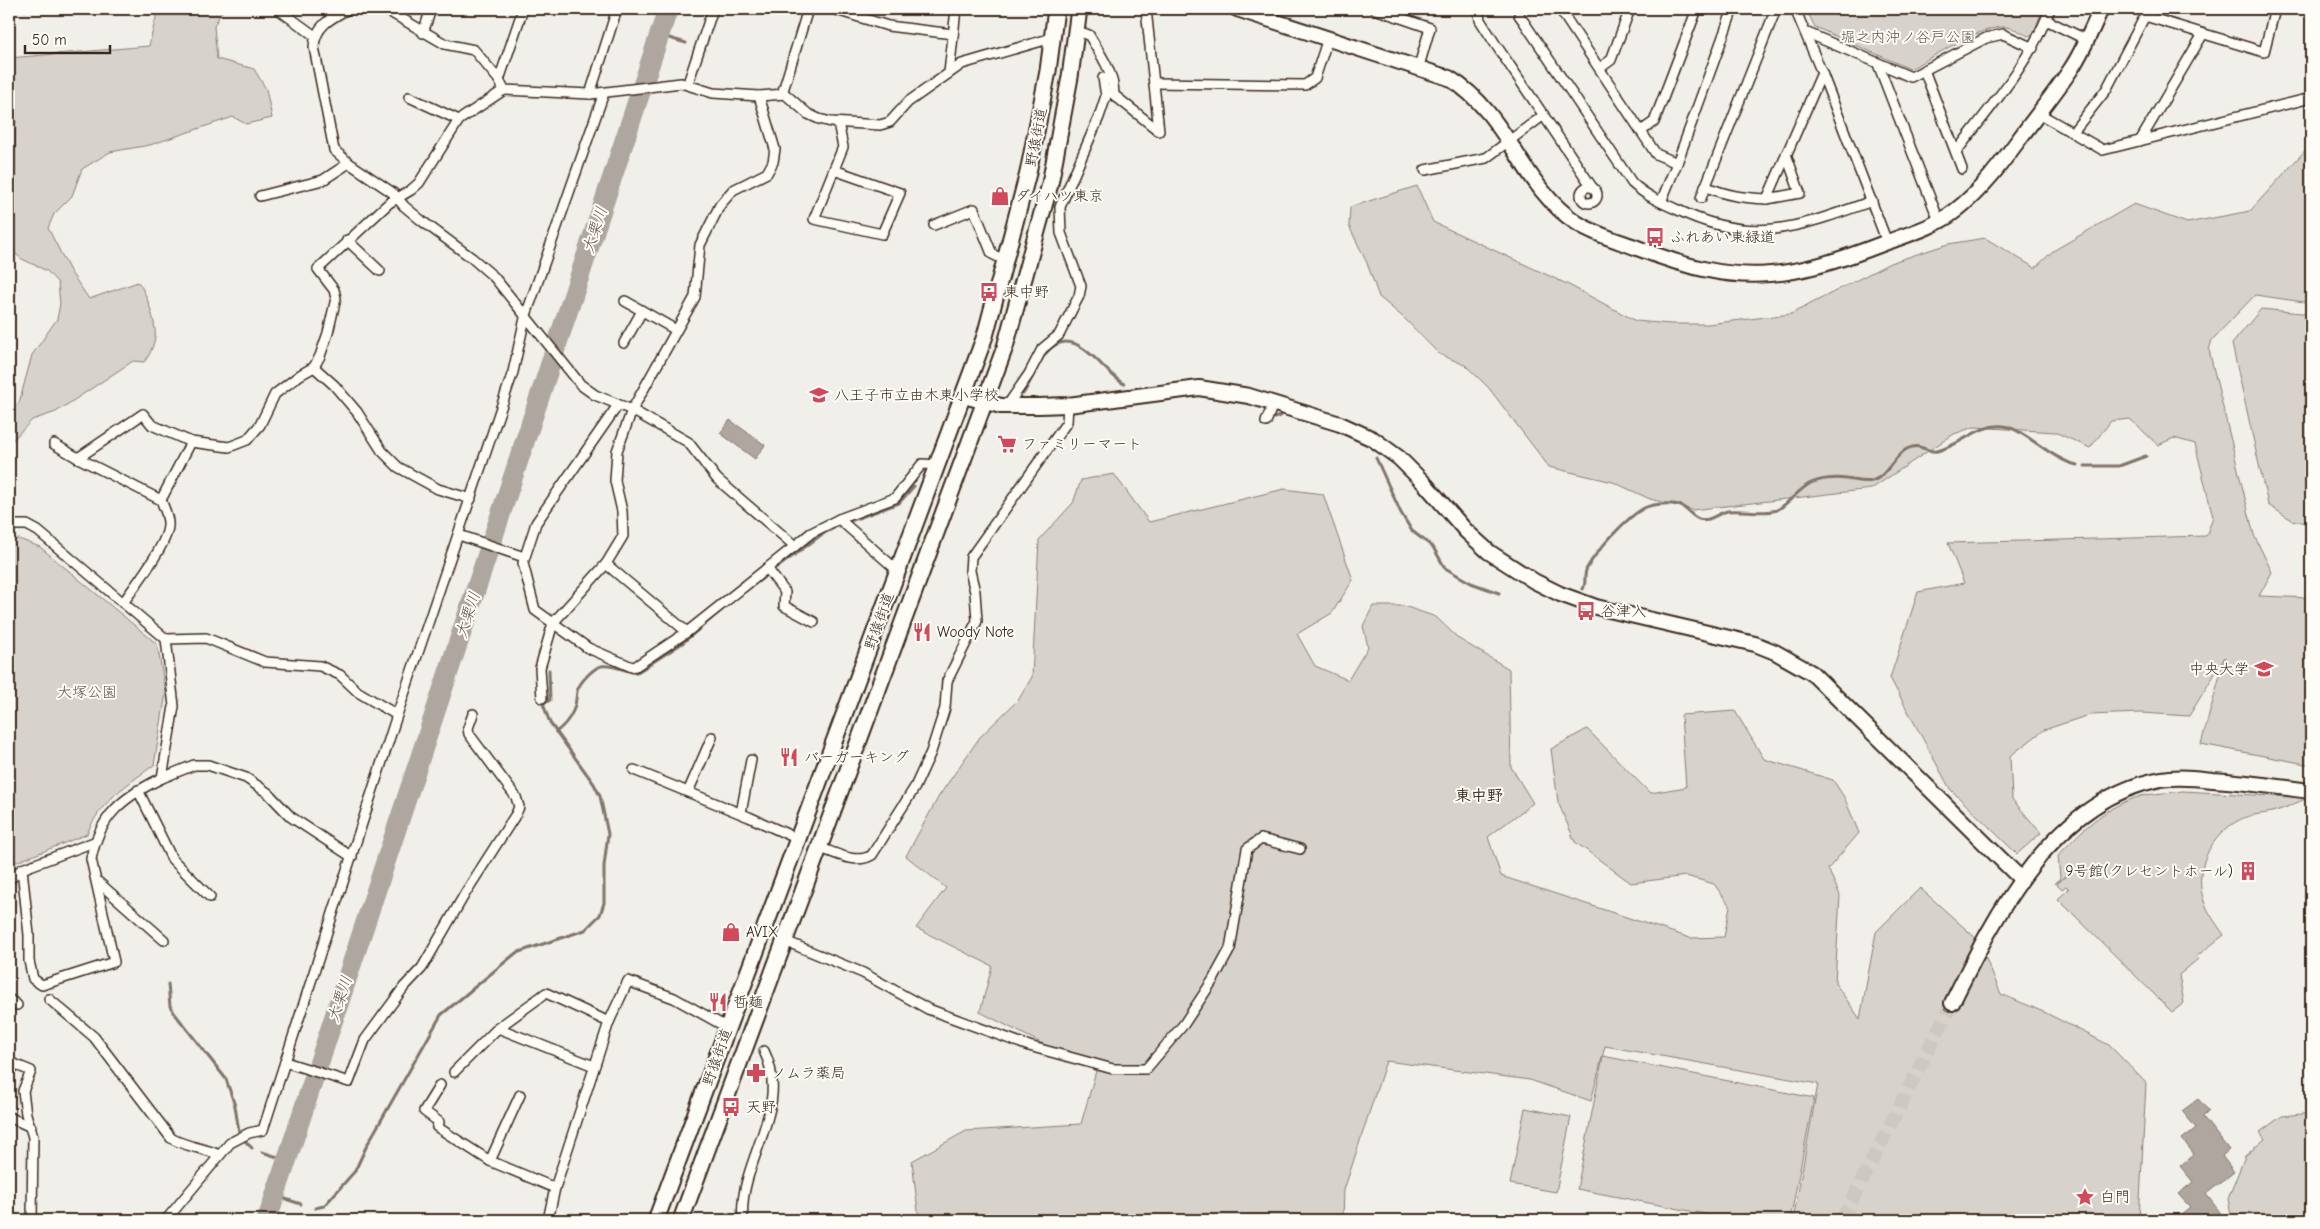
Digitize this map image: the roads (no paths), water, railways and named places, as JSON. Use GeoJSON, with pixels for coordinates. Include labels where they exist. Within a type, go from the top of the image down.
{"type":"FeatureCollection","features":[{"type":"Feature","properties":{"kind":"main road","name":"野猿街道"},"geometry":{"type":"LineString","coordinates":[[656,1220],[985,336],[1030,165],[1056,9]]}},
{"type":"Feature","properties":{"kind":"main road","name":"野猿街道"},"geometry":{"type":"LineString","coordinates":[[681,1220],[1005,347],[1050,184],[1067,96],[1079,9]]}},
{"type":"Feature","properties":{"kind":"main road"},"geometry":{"type":"LineString","coordinates":[[810,809],[813,817],[822,818],[828,816],[834,808]]}},
{"type":"Feature","properties":{"kind":"main road"},"geometry":{"type":"LineString","coordinates":[[798,839],[820,848]]}},
{"type":"Feature","properties":{"kind":"main road"},"geometry":{"type":"LineString","coordinates":[[728,1028],[748,1039]]}},
{"type":"Feature","properties":{"kind":"street"},"geometry":{"type":"LineString","coordinates":[[278,9],[315,36]]}},
{"type":"Feature","properties":{"kind":"street"},"geometry":{"type":"LineString","coordinates":[[325,9],[335,16]]}},
{"type":"Feature","properties":{"kind":"street"},"geometry":{"type":"LineString","coordinates":[[348,9],[324,23],[315,36],[314,47],[334,150],[489,272],[578,382],[595,395],[632,410],[688,442],[717,479],[795,546]]}},
{"type":"Feature","properties":{"kind":"street"},"geometry":{"type":"LineString","coordinates":[[385,9],[444,44],[474,50],[499,80],[504,90]]}},
{"type":"Feature","properties":{"kind":"street"},"geometry":{"type":"LineString","coordinates":[[423,33],[431,9]]}},
{"type":"Feature","properties":{"kind":"street"},"geometry":{"type":"LineString","coordinates":[[499,80],[523,9]]}},
{"type":"Feature","properties":{"kind":"street"},"geometry":{"type":"LineString","coordinates":[[590,94],[617,9]]}},
{"type":"Feature","properties":{"kind":"street"},"geometry":{"type":"LineString","coordinates":[[688,83],[713,9]]}},
{"type":"Feature","properties":{"kind":"street"},"geometry":{"type":"LineString","coordinates":[[782,94],[808,9]]}},
{"type":"Feature","properties":{"kind":"street"},"geometry":{"type":"LineString","coordinates":[[833,9],[888,26],[952,34]]}},
{"type":"Feature","properties":{"kind":"street"},"geometry":{"type":"LineString","coordinates":[[949,73],[956,9]]}},
{"type":"Feature","properties":{"kind":"street"},"geometry":{"type":"LineString","coordinates":[[1076,31],[1089,35],[1105,62],[1114,83],[1114,96],[1159,131],[1146,9]]}},
{"type":"Feature","properties":{"kind":"street"},"geometry":{"type":"LineString","coordinates":[[1238,9],[1418,66],[1449,78],[1469,92],[1490,113],[1541,190],[1565,214],[1579,224],[1602,235],[1686,266],[1710,272],[1757,276],[1796,272],[1836,262],[1938,221],[1954,212],[1983,185],[2071,69],[2101,9]]}},
{"type":"Feature","properties":{"kind":"street"},"geometry":{"type":"LineString","coordinates":[[1375,9],[1430,28],[1418,66]]}},
{"type":"Feature","properties":{"kind":"street"},"geometry":{"type":"LineString","coordinates":[[1478,9],[1480,20],[1592,187]]}},
{"type":"Feature","properties":{"kind":"street"},"geometry":{"type":"LineString","coordinates":[[1520,9],[1520,15],[1524,22],[1632,183],[1642,193],[1710,223],[1761,230],[1794,227],[1872,201]]}},
{"type":"Feature","properties":{"kind":"street"},"geometry":{"type":"LineString","coordinates":[[1565,9],[1563,14],[1656,154],[1677,164]]}},
{"type":"Feature","properties":{"kind":"street"},"geometry":{"type":"LineString","coordinates":[[1600,68],[1611,60],[1630,9]]}},
{"type":"Feature","properties":{"kind":"street"},"geometry":{"type":"LineString","coordinates":[[1641,131],[1654,122],[1696,9]]}},
{"type":"Feature","properties":{"kind":"street"},"geometry":{"type":"LineString","coordinates":[[1661,202],[1677,164],[1733,9]]}},
{"type":"Feature","properties":{"kind":"street"},"geometry":{"type":"LineString","coordinates":[[1701,198],[1776,9]]}},
{"type":"Feature","properties":{"kind":"street"},"geometry":{"type":"LineString","coordinates":[[1794,9],[1822,73],[1887,242]]}},
{"type":"Feature","properties":{"kind":"street"},"geometry":{"type":"LineString","coordinates":[[1956,152],[2017,73],[2033,48],[2050,9]]}},
{"type":"Feature","properties":{"kind":"street"},"geometry":{"type":"LineString","coordinates":[[2073,132],[2106,90],[2145,16],[2264,52],[2276,9]]}},
{"type":"Feature","properties":{"kind":"street"},"geometry":{"type":"LineString","coordinates":[[2046,20],[2087,40]]}},
{"type":"Feature","properties":{"kind":"street"},"geometry":{"type":"LineString","coordinates":[[1805,32],[1911,77],[1986,38],[2003,34],[2033,48]]}},
{"type":"Feature","properties":{"kind":"street"},"geometry":{"type":"LineString","coordinates":[[2140,141],[2203,34]]}},
{"type":"Feature","properties":{"kind":"street"},"geometry":{"type":"LineString","coordinates":[[78,458],[143,414],[152,425],[191,442],[229,447],[247,440],[260,425],[275,394],[314,367],[320,356],[336,298],[334,290],[318,269],[388,203],[411,190],[426,175],[458,120],[504,90],[590,94],[688,83],[713,93],[759,96],[782,94],[789,96],[808,114],[819,119],[838,123],[880,125],[890,122],[908,102],[962,64],[977,58],[1052,38]]}},
{"type":"Feature","properties":{"kind":"street"},"geometry":{"type":"LineString","coordinates":[[1154,83],[1305,85],[1315,78],[1328,38]]}},
{"type":"Feature","properties":{"kind":"street"},"geometry":{"type":"LineString","coordinates":[[1878,64],[1938,221]]}},
{"type":"Feature","properties":{"kind":"street"},"geometry":{"type":"LineString","coordinates":[[1924,70],[1962,169]]}},
{"type":"Feature","properties":{"kind":"street"},"geometry":{"type":"LineString","coordinates":[[1768,199],[1822,73]]}},
{"type":"Feature","properties":{"kind":"street"},"geometry":{"type":"LineString","coordinates":[[1007,406],[1029,374],[1042,349],[1063,330],[1079,296],[1081,286],[1061,233],[1059,221],[1060,207],[1106,96],[1103,78]]}},
{"type":"Feature","properties":{"kind":"street"},"geometry":{"type":"LineString","coordinates":[[166,1220],[230,1143],[249,1133],[263,1130],[397,715],[461,536],[471,499],[513,372],[527,320],[607,93]]}},
{"type":"Feature","properties":{"kind":"street"},"geometry":{"type":"LineString","coordinates":[[409,96],[458,120]]}},
{"type":"Feature","properties":{"kind":"street"},"geometry":{"type":"LineString","coordinates":[[542,698],[540,668],[553,623],[606,564],[623,536],[622,511],[615,469],[617,451],[632,410],[695,296],[700,245],[712,218],[733,190],[767,173],[773,162],[775,149],[759,96]]}},
{"type":"Feature","properties":{"kind":"street"},"geometry":{"type":"LineString","coordinates":[[2038,113],[2103,150],[2311,98]]}},
{"type":"Feature","properties":{"kind":"street"},"geometry":{"type":"LineString","coordinates":[[1425,170],[1486,158],[1544,115]]}},
{"type":"Feature","properties":{"kind":"street"},"geometry":{"type":"LineString","coordinates":[[834,170],[900,194],[882,234],[814,219],[843,147],[838,123]]}},
{"type":"Feature","properties":{"kind":"street"},"geometry":{"type":"LineString","coordinates":[[1705,186],[1719,193],[1740,198],[1768,199],[1800,193],[1786,154]]}},
{"type":"Feature","properties":{"kind":"street"},"geometry":{"type":"LineString","coordinates":[[260,196],[323,180],[349,163]]}},
{"type":"Feature","properties":{"kind":"street"},"geometry":{"type":"LineString","coordinates":[[1050,184],[1067,188]]}},
{"type":"Feature","properties":{"kind":"street"},"geometry":{"type":"LineString","coordinates":[[934,225],[974,209],[992,254],[1006,261]]}},
{"type":"Feature","properties":{"kind":"street"},"geometry":{"type":"LineString","coordinates":[[347,240],[380,271]]}},
{"type":"Feature","properties":{"kind":"street"},"geometry":{"type":"LineString","coordinates":[[625,301],[676,330]]}},
{"type":"Feature","properties":{"kind":"street"},"geometry":{"type":"LineString","coordinates":[[624,343],[642,311]]}},
{"type":"Feature","properties":{"kind":"street"},"geometry":{"type":"LineString","coordinates":[[314,367],[334,385],[357,412],[382,450],[398,467],[438,489],[471,499]]}},
{"type":"Feature","properties":{"kind":"street"},"geometry":{"type":"LineString","coordinates":[[964,396],[1007,406],[1068,405],[1199,388],[1225,391],[1340,424],[1385,448],[1413,470],[1466,531],[1513,570],[1555,592],[1596,607],[1755,644],[1793,661],[1812,673],[2021,879]]}},
{"type":"Feature","properties":{"kind":"street"},"geometry":{"type":"LineString","coordinates":[[1266,422],[1273,404]]}},
{"type":"Feature","properties":{"kind":"street"},"geometry":{"type":"LineString","coordinates":[[618,405],[536,523],[522,556],[522,563],[535,610],[588,648],[606,658],[632,667],[642,663],[687,632],[811,533],[839,519],[895,498],[904,490],[922,464],[938,465]]}},
{"type":"Feature","properties":{"kind":"street"},"geometry":{"type":"LineString","coordinates":[[820,848],[855,859],[872,855],[915,787],[931,752],[945,708],[947,681],[977,621],[975,592],[970,571],[972,557],[1067,422],[1068,405]]}},
{"type":"Feature","properties":{"kind":"street"},"geometry":{"type":"LineString","coordinates":[[161,500],[191,442]]}},
{"type":"Feature","properties":{"kind":"street"},"geometry":{"type":"LineString","coordinates":[[54,444],[161,500],[168,519],[168,528],[145,572],[123,603]]}},
{"type":"Feature","properties":{"kind":"street"},"geometry":{"type":"LineString","coordinates":[[839,519],[898,572]]}},
{"type":"Feature","properties":{"kind":"street"},"geometry":{"type":"LineString","coordinates":[[9,524],[27,525],[38,531],[166,639],[206,638],[265,662],[320,666],[340,675],[358,692],[397,715]]}},
{"type":"Feature","properties":{"kind":"street"},"geometry":{"type":"LineString","coordinates":[[461,536],[522,556]]}},
{"type":"Feature","properties":{"kind":"street"},"geometry":{"type":"LineString","coordinates":[[606,564],[687,632]]}},
{"type":"Feature","properties":{"kind":"street"},"geometry":{"type":"LineString","coordinates":[[767,568],[785,592],[784,606],[814,622]]}},
{"type":"Feature","properties":{"kind":"street"},"geometry":{"type":"LineString","coordinates":[[162,778],[174,706],[166,639]]}},
{"type":"Feature","properties":{"kind":"street"},"geometry":{"type":"LineString","coordinates":[[286,1062],[349,1082],[366,1040],[404,987],[422,968],[519,807],[511,789],[468,734],[473,714]]}},
{"type":"Feature","properties":{"kind":"street"},"geometry":{"type":"LineString","coordinates":[[688,792],[712,737]]}},
{"type":"Feature","properties":{"kind":"street"},"geometry":{"type":"LineString","coordinates":[[740,813],[751,760]]}},
{"type":"Feature","properties":{"kind":"street"},"geometry":{"type":"LineString","coordinates":[[22,869],[29,935],[29,961],[33,979],[42,985],[114,962],[91,859],[94,842],[120,802],[162,778],[194,765],[208,765],[246,778],[268,794],[291,817],[352,857]]}},
{"type":"Feature","properties":{"kind":"street"},"geometry":{"type":"LineString","coordinates":[[634,770],[798,839]]}},
{"type":"Feature","properties":{"kind":"street"},"geometry":{"type":"LineString","coordinates":[[1952,1003],[1991,926],[2021,879],[2076,819],[2102,801],[2140,785],[2161,779],[2189,778],[2311,791]]}},
{"type":"Feature","properties":{"kind":"street"},"geometry":{"type":"LineString","coordinates":[[138,790],[172,859],[210,897]]}},
{"type":"Feature","properties":{"kind":"street"},"geometry":{"type":"LineString","coordinates":[[785,941],[863,973],[928,1009],[1029,1046],[1113,1068],[1146,1069],[1184,1024],[1213,980],[1230,949],[1247,849],[1261,838],[1300,849]]}},
{"type":"Feature","properties":{"kind":"street"},"geometry":{"type":"LineString","coordinates":[[9,880],[22,869],[94,842]]}},
{"type":"Feature","properties":{"kind":"street"},"geometry":{"type":"LineString","coordinates":[[96,881],[164,940]]}},
{"type":"Feature","properties":{"kind":"street"},"geometry":{"type":"LineString","coordinates":[[548,1220],[555,1188],[608,1022],[628,981],[674,998],[728,1028]]}},
{"type":"Feature","properties":{"kind":"street"},"geometry":{"type":"LineString","coordinates":[[454,1072],[498,1028],[546,993],[608,1022]]}},
{"type":"Feature","properties":{"kind":"street"},"geometry":{"type":"LineString","coordinates":[[49,998],[94,1037],[171,1138],[176,1142],[206,1149],[219,1155]]}},
{"type":"Feature","properties":{"kind":"street"},"geometry":{"type":"LineString","coordinates":[[9,999],[17,1005]]}},
{"type":"Feature","properties":{"kind":"street"},"geometry":{"type":"LineString","coordinates":[[498,1028],[594,1066]]}},
{"type":"Feature","properties":{"kind":"street"},"geometry":{"type":"LineString","coordinates":[[742,1220],[744,1198],[770,1113],[772,1091],[768,1059],[764,1051]]}},
{"type":"Feature","properties":{"kind":"street"},"geometry":{"type":"LineString","coordinates":[[9,1062],[32,1071],[23,1091],[26,1114],[31,1127],[32,1220]]}},
{"type":"Feature","properties":{"kind":"street"},"geometry":{"type":"LineString","coordinates":[[440,1085],[424,1111],[439,1122],[437,1127],[490,1161],[555,1188]]}},
{"type":"Feature","properties":{"kind":"street"},"geometry":{"type":"LineString","coordinates":[[490,1161],[520,1095]]}},
{"type":"Feature","properties":{"kind":"street"},"geometry":{"type":"LineString","coordinates":[[9,1117],[31,1127]]}},
{"type":"Feature","properties":{"kind":"waterway","name":"大栗川"},"geometry":{"type":"LineString","coordinates":[[267,1220],[668,9]]}},
{"type":"Feature","properties":{"kind":"waterway"},"geometry":{"type":"LineString","coordinates":[[659,35],[686,43]]}},
{"type":"Feature","properties":{"kind":"waterway"},"geometry":{"type":"LineString","coordinates":[[1023,394],[1046,353],[1056,344],[1067,342],[1077,345],[1086,351],[1124,384]]}},
{"type":"Feature","properties":{"kind":"waterway"},"geometry":{"type":"LineString","coordinates":[[1269,417],[1280,416]]}},
{"type":"Feature","properties":{"kind":"waterway"},"geometry":{"type":"LineString","coordinates":[[1583,589],[1587,568],[1605,544],[1629,519],[1644,508],[1652,505],[1677,505],[1703,520],[1728,511],[1765,512],[1777,510],[1813,482],[1837,478],[1862,482],[1872,481],[1881,476],[1905,450],[1920,447],[1937,451],[1954,445],[1978,431],[1995,426],[2012,428],[2058,457],[2077,465]]}},
{"type":"Feature","properties":{"kind":"waterway"},"geometry":{"type":"LineString","coordinates":[[2085,466],[2119,466],[2146,456]]}},
{"type":"Feature","properties":{"kind":"waterway"},"geometry":{"type":"LineString","coordinates":[[1376,458],[1401,513],[1412,531],[1433,547],[1445,568],[1471,583],[1499,593]]}},
{"type":"Feature","properties":{"kind":"waterway"},"geometry":{"type":"LineString","coordinates":[[850,521],[899,503],[914,486]]}},
{"type":"Feature","properties":{"kind":"waterway"},"geometry":{"type":"LineString","coordinates":[[778,567],[821,535],[834,528]]}},
{"type":"Feature","properties":{"kind":"waterway"},"geometry":{"type":"LineString","coordinates":[[743,593],[763,578]]}},
{"type":"Feature","properties":{"kind":"waterway"},"geometry":{"type":"LineString","coordinates":[[556,732],[570,717],[575,706],[579,687],[594,670],[601,666],[610,666],[636,673],[681,644],[723,609]]}},
{"type":"Feature","properties":{"kind":"waterway"},"geometry":{"type":"LineString","coordinates":[[315,1208],[324,1206],[355,1171],[367,1145],[441,1015],[516,953],[585,930],[600,915],[604,903],[604,866],[608,834],[600,796],[594,784],[550,723],[543,704],[550,700],[549,670]]}},
{"type":"Feature","properties":{"kind":"waterway"},"geometry":{"type":"LineString","coordinates":[[168,984],[170,1006],[226,1079],[235,1106],[239,1132]]}},
{"type":"Feature","properties":{"kind":"waterway"},"geometry":{"type":"LineString","coordinates":[[246,1142],[252,1148]]}},
{"type":"Feature","properties":{"kind":"waterway"},"geometry":{"type":"LineString","coordinates":[[262,1152],[287,1160]]}},
{"type":"Feature","properties":{"kind":"waterway"},"geometry":{"type":"LineString","coordinates":[[276,1196],[301,1204]]}},
{"type":"Feature","properties":{"kind":"tunnel"},"geometry":{"type":"LineString","coordinates":[[1842,1220],[1952,1003]]}},
{"type":"Feature","properties":{"kind":"place","name":"ダイハツ東京"},"geometry":{"type":"Point","coordinates":[1000,196]}},
{"type":"Feature","properties":{"kind":"place","name":"ふれあい東緑道"},"geometry":{"type":"Point","coordinates":[1655,237]}},
{"type":"Feature","properties":{"kind":"place","name":"東中野"},"geometry":{"type":"Point","coordinates":[989,292]}},
{"type":"Feature","properties":{"kind":"place","name":"八王子市立由木東小学校"},"geometry":{"type":"Point","coordinates":[819,395]}},
{"type":"Feature","properties":{"kind":"place","name":"ファミリーマート"},"geometry":{"type":"Point","coordinates":[1007,444]}},
{"type":"Feature","properties":{"kind":"place","name":"谷津入"},"geometry":{"type":"Point","coordinates":[1586,611]}},
{"type":"Feature","properties":{"kind":"place","name":"Woody Note"},"geometry":{"type":"Point","coordinates":[922,632]}},
{"type":"Feature","properties":{"kind":"place","name":"中央大学"},"geometry":{"type":"Point","coordinates":[2264,669]}},
{"type":"Feature","properties":{"kind":"place","name":"バーガーキング"},"geometry":{"type":"Point","coordinates":[789,757]}},
{"type":"Feature","properties":{"kind":"place","name":"9号館(クレセントホール)"},"geometry":{"type":"Point","coordinates":[2248,871]}},
{"type":"Feature","properties":{"kind":"place","name":"AVIX"},"geometry":{"type":"Point","coordinates":[731,932]}},
{"type":"Feature","properties":{"kind":"place","name":"哲麺"},"geometry":{"type":"Point","coordinates":[718,1002]}},
{"type":"Feature","properties":{"kind":"place","name":"ノムラ薬局"},"geometry":{"type":"Point","coordinates":[756,1073]}},
{"type":"Feature","properties":{"kind":"place","name":"天野"},"geometry":{"type":"Point","coordinates":[731,1107]}},
{"type":"Feature","properties":{"kind":"place","name":"白門"},"geometry":{"type":"Point","coordinates":[2085,1197]}},
{"type":"Feature","properties":{"kind":"district","name":"東中野"},"geometry":{"type":"Point","coordinates":[1479,796]}},
{"type":"Feature","properties":{"kind":"park label","name":"堀之内沖ノ谷戸公園"},"geometry":{"type":"Point","coordinates":[1908,37]}},
{"type":"Feature","properties":{"kind":"park label","name":"大塚公園"},"geometry":{"type":"Point","coordinates":[87,692]}}]}
